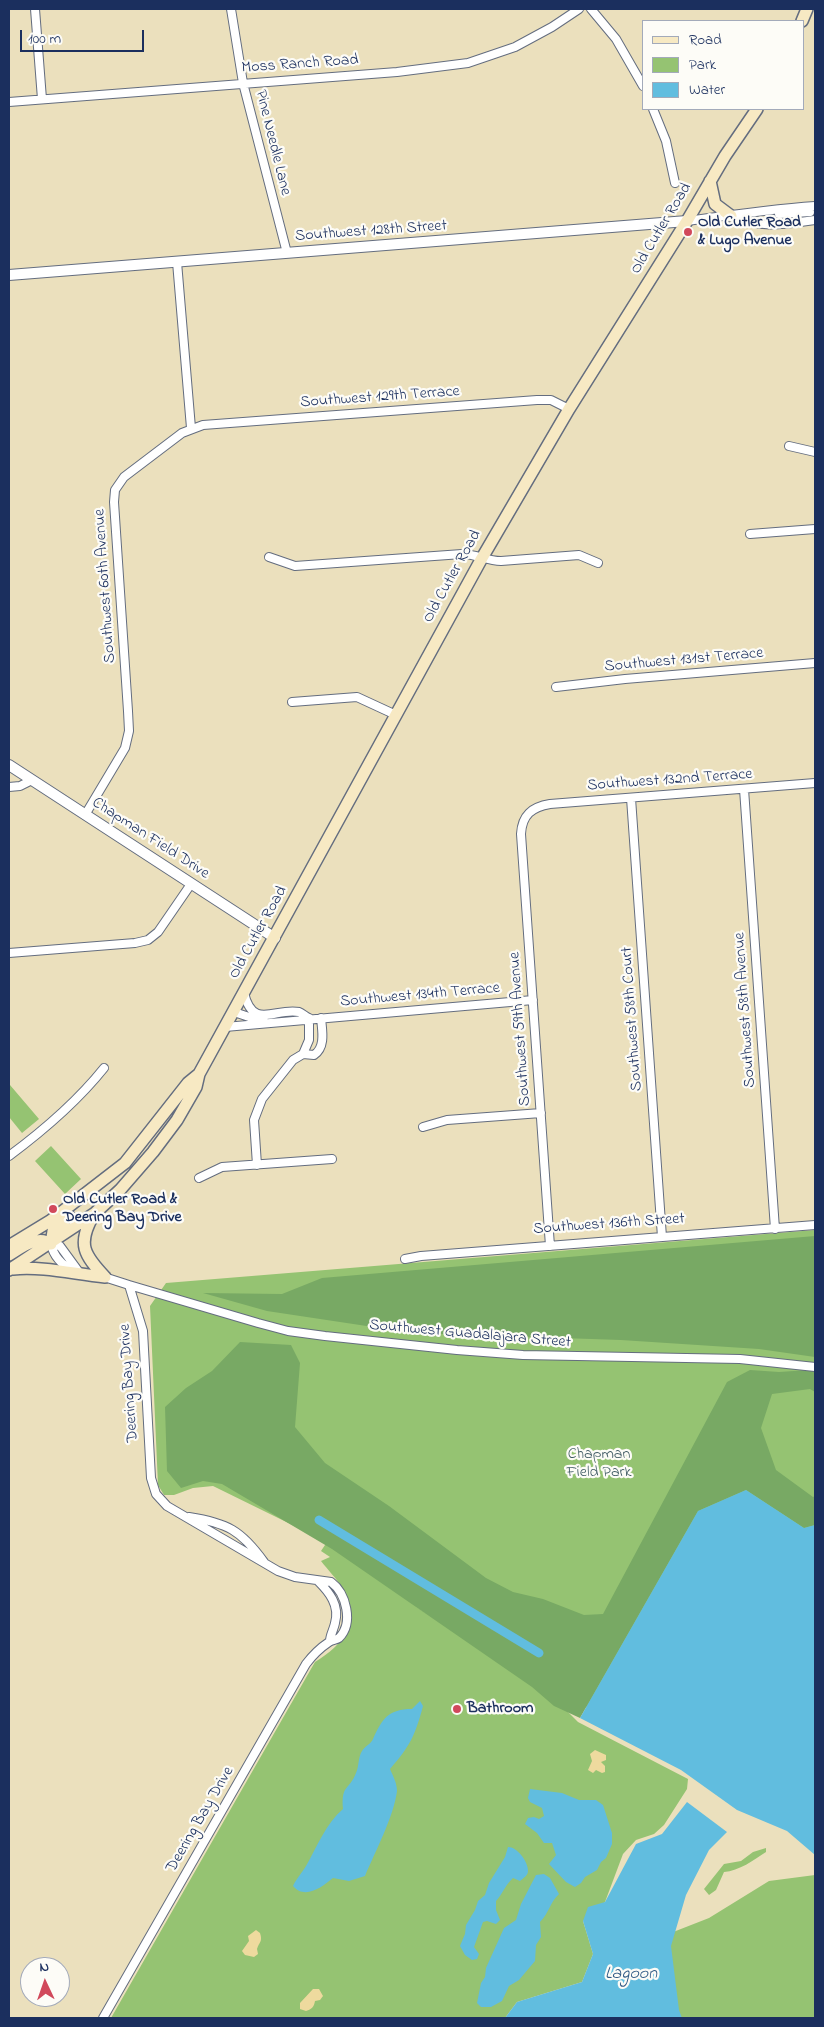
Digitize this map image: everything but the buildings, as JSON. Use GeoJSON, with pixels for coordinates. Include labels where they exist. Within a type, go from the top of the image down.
{"type":"FeatureCollection","features":[{"type":"Feature","properties":{"kind":"main road","name":"Old Cutler Road"},"geometry":{"type":"LineString","coordinates":[[51,1244],[95,1213],[132,1178],[165,1137],[196,1087],[199,1074],[482,558],[569,409],[710,181],[756,110]]}},
{"type":"Feature","properties":{"kind":"main road"},"geometry":{"type":"LineString","coordinates":[[710,181],[715,204],[737,216]]}},
{"type":"Feature","properties":{"kind":"main road","name":"Old Cutler Road"},"geometry":{"type":"LineString","coordinates":[[9,1246],[68,1208],[125,1163],[188,1083],[199,1074]]}},
{"type":"Feature","properties":{"kind":"main road"},"geometry":{"type":"LineString","coordinates":[[51,1244],[52,1233],[58,1225],[101,1191],[125,1163]]}},
{"type":"Feature","properties":{"kind":"main road"},"geometry":{"type":"LineString","coordinates":[[95,1213],[85,1231],[84,1246],[90,1260],[105,1277]]}},
{"type":"Feature","properties":{"kind":"main road"},"geometry":{"type":"LineString","coordinates":[[9,1255],[37,1240],[45,1240],[51,1244]]}},
{"type":"Feature","properties":{"kind":"main road"},"geometry":{"type":"LineString","coordinates":[[11,1270],[51,1244]]}},
{"type":"Feature","properties":{"kind":"main road"},"geometry":{"type":"LineString","coordinates":[[11,1270],[39,1268],[70,1274],[105,1277]]}},
{"type":"Feature","properties":{"kind":"street"},"geometry":{"type":"LineString","coordinates":[[35,9],[42,99]]}},
{"type":"Feature","properties":{"kind":"street","name":"Pine Needle Lane"},"geometry":{"type":"LineString","coordinates":[[231,9],[243,83],[287,253]]}},
{"type":"Feature","properties":{"kind":"street","name":"Moss Ranch Road"},"geometry":{"type":"LineString","coordinates":[[9,102],[417,70],[468,63],[515,47],[552,28],[579,9]]}},
{"type":"Feature","properties":{"kind":"street"},"geometry":{"type":"LineString","coordinates":[[591,9],[616,39],[642,84]]}},
{"type":"Feature","properties":{"kind":"street"},"geometry":{"type":"LineString","coordinates":[[653,110],[666,141],[675,183]]}},
{"type":"Feature","properties":{"kind":"street","name":"Southwest 128th Street"},"geometry":{"type":"LineString","coordinates":[[737,216],[756,211],[815,206]]}},
{"type":"Feature","properties":{"kind":"street","name":"Southwest 128th Street"},"geometry":{"type":"LineString","coordinates":[[9,275],[737,216],[815,212]]}},
{"type":"Feature","properties":{"kind":"street","name":"Southwest 128th Street"},"geometry":{"type":"LineString","coordinates":[[737,216],[745,221],[758,224],[815,220]]}},
{"type":"Feature","properties":{"kind":"street"},"geometry":{"type":"LineString","coordinates":[[177,262],[191,428]]}},
{"type":"Feature","properties":{"kind":"street","name":"Southwest 129th Terrace"},"geometry":{"type":"LineString","coordinates":[[191,428],[216,424],[537,400],[551,400],[569,409]]}},
{"type":"Feature","properties":{"kind":"street","name":"Southwest 60th Avenue"},"geometry":{"type":"LineString","coordinates":[[85,815],[122,755],[129,731],[114,509],[115,490],[120,481],[131,471],[174,438],[191,428]]}},
{"type":"Feature","properties":{"kind":"street"},"geometry":{"type":"LineString","coordinates":[[789,446],[815,452]]}},
{"type":"Feature","properties":{"kind":"street"},"geometry":{"type":"LineString","coordinates":[[750,534],[815,530]]}},
{"type":"Feature","properties":{"kind":"street"},"geometry":{"type":"LineString","coordinates":[[269,557],[295,566],[462,554],[500,561],[579,555],[598,563]]}},
{"type":"Feature","properties":{"kind":"street","name":"Southwest 131st Terrace"},"geometry":{"type":"LineString","coordinates":[[556,687],[625,679],[815,663]]}},
{"type":"Feature","properties":{"kind":"street"},"geometry":{"type":"LineString","coordinates":[[292,702],[357,697],[396,715]]}},
{"type":"Feature","properties":{"kind":"street","name":"Chapman Field Drive"},"geometry":{"type":"LineString","coordinates":[[9,765],[275,938]]}},
{"type":"Feature","properties":{"kind":"street"},"geometry":{"type":"LineString","coordinates":[[9,787],[20,786],[32,780]]}},
{"type":"Feature","properties":{"kind":"street","name":"Southwest 132nd Terrace"},"geometry":{"type":"LineString","coordinates":[[528,812],[539,806],[550,804],[815,783]]}},
{"type":"Feature","properties":{"kind":"street","name":"Southwest 58th Avenue"},"geometry":{"type":"LineString","coordinates":[[744,789],[775,1229]]}},
{"type":"Feature","properties":{"kind":"street","name":"Southwest 58th Court"},"geometry":{"type":"LineString","coordinates":[[631,798],[662,1237]]}},
{"type":"Feature","properties":{"kind":"street","name":"Southwest 59th Avenue"},"geometry":{"type":"LineString","coordinates":[[528,812],[522,822],[521,834],[550,1246]]}},
{"type":"Feature","properties":{"kind":"street"},"geometry":{"type":"LineString","coordinates":[[9,953],[134,943],[148,940],[158,932],[191,884]]}},
{"type":"Feature","properties":{"kind":"street"},"geometry":{"type":"LineString","coordinates":[[244,993],[250,1009],[258,1014],[268,1015]]}},
{"type":"Feature","properties":{"kind":"street","name":"Southwest 134th Terrace"},"geometry":{"type":"LineString","coordinates":[[225,1027],[300,1022],[309,1018],[533,1000]]}},
{"type":"Feature","properties":{"kind":"street","name":"Southwest 134th Terrace"},"geometry":{"type":"LineString","coordinates":[[234,1012],[258,1018],[268,1015],[299,1012],[309,1018]]}},
{"type":"Feature","properties":{"kind":"street"},"geometry":{"type":"LineString","coordinates":[[304,1054],[309,1040],[309,1018]]}},
{"type":"Feature","properties":{"kind":"street"},"geometry":{"type":"LineString","coordinates":[[257,1165],[254,1120],[259,1104],[293,1060],[304,1054],[314,1055],[320,1049],[322,1039],[320,1018]]}},
{"type":"Feature","properties":{"kind":"street"},"geometry":{"type":"LineString","coordinates":[[9,1156],[60,1115],[104,1068]]}},
{"type":"Feature","properties":{"kind":"street"},"geometry":{"type":"LineString","coordinates":[[423,1127],[447,1120],[541,1113]]}},
{"type":"Feature","properties":{"kind":"street"},"geometry":{"type":"LineString","coordinates":[[199,1178],[222,1167],[332,1159]]}},
{"type":"Feature","properties":{"kind":"street","name":"Southwest 136th Street"},"geometry":{"type":"LineString","coordinates":[[405,1259],[420,1256],[815,1225]]}},
{"type":"Feature","properties":{"kind":"street"},"geometry":{"type":"LineString","coordinates":[[51,1244],[60,1246],[79,1272],[105,1277],[129,1285]]}},
{"type":"Feature","properties":{"kind":"street","name":"Southwest Guadalajara Street"},"geometry":{"type":"LineString","coordinates":[[129,1285],[288,1331],[333,1337],[523,1355],[740,1359],[815,1367]]}},
{"type":"Feature","properties":{"kind":"street","name":"Deering Bay Drive"},"geometry":{"type":"LineString","coordinates":[[103,2018],[306,1664],[330,1641],[337,1639],[344,1628],[347,1613],[345,1601],[336,1586],[331,1582],[287,1575],[184,1517],[163,1503],[153,1486],[143,1331],[129,1285]]}},
{"type":"Feature","properties":{"kind":"street","name":"Deering Bay Drive"},"geometry":{"type":"LineString","coordinates":[[184,1517],[221,1524],[243,1536],[265,1563]]}},
{"type":"Feature","properties":{"kind":"green space"},"geometry":{"type":"Polygon","coordinates":[[[10,1085],[39,1119],[22,1133],[9,1117],[10,1085]]]}},
{"type":"Feature","properties":{"kind":"green space"},"geometry":{"type":"Polygon","coordinates":[[[51,1146],[81,1179],[65,1194],[35,1161],[51,1146]]]}},
{"type":"Feature","properties":{"kind":"green space","name":"Chapman Field Park"},"geometry":{"type":"Polygon","coordinates":[[[815,1230],[815,1848],[784,1823],[415,1606],[545,1689],[578,1722],[688,1779],[687,1789],[664,1825],[654,1834],[636,1840],[623,1854],[605,1902],[583,1921],[593,1954],[582,1982],[517,2002],[505,2018],[111,2018],[315,1662],[334,1648],[347,1631],[351,1612],[349,1601],[341,1585],[321,1561],[330,1557],[321,1551],[327,1542],[213,1486],[193,1488],[174,1495],[164,1495],[158,1485],[150,1306],[166,1283],[815,1230]]]}},
{"type":"Feature","properties":{"kind":"green space"},"geometry":{"type":"Polygon","coordinates":[[[815,1236],[815,1357],[759,1349],[621,1340],[413,1333],[267,1311],[203,1293],[282,1294],[322,1278],[815,1236]]]}},
{"type":"Feature","properties":{"kind":"green space"},"geometry":{"type":"Polygon","coordinates":[[[240,1342],[291,1345],[300,1363],[295,1427],[325,1463],[389,1506],[486,1578],[513,1592],[543,1599],[584,1615],[603,1614],[727,1382],[750,1370],[779,1372],[815,1371],[815,1392],[810,1389],[772,1394],[761,1428],[776,1470],[813,1497],[815,1496],[815,1525],[804,1528],[746,1490],[698,1511],[580,1718],[554,1706],[532,1687],[332,1549],[222,1484],[203,1481],[181,1488],[167,1471],[165,1407],[186,1388],[212,1371],[240,1342]]]}},
{"type":"Feature","properties":{"kind":"green space"},"geometry":{"type":"Polygon","coordinates":[[[766,1848],[766,1852],[746,1865],[724,1872],[716,1890],[709,1895],[704,1889],[724,1864],[741,1861],[753,1852],[766,1848]]]}},
{"type":"Feature","properties":{"kind":"green space"},"geometry":{"type":"Polygon","coordinates":[[[815,1875],[815,2018],[670,2018],[663,1936],[709,1918],[769,1881],[815,1875]]]}},
{"type":"Feature","properties":{"kind":"sand"},"geometry":{"type":"Polygon","coordinates":[[[595,1750],[606,1755],[606,1760],[601,1762],[605,1766],[605,1772],[602,1773],[596,1770],[593,1773],[588,1770],[592,1761],[590,1754],[595,1750]]]}},
{"type":"Feature","properties":{"kind":"sand"},"geometry":{"type":"Polygon","coordinates":[[[256,1930],[260,1933],[261,1938],[257,1949],[258,1954],[254,1957],[245,1955],[242,1951],[249,1941],[248,1936],[256,1930]]]}},
{"type":"Feature","properties":{"kind":"sand"},"geometry":{"type":"Polygon","coordinates":[[[313,1989],[319,1989],[323,1996],[320,2000],[315,2001],[310,2009],[306,2011],[300,2009],[300,2003],[313,1989]]]}},
{"type":"Feature","properties":{"kind":"water"},"geometry":{"type":"Polygon","coordinates":[[[746,1490],[804,1528],[815,1525],[815,1855],[787,1831],[737,1810],[681,1770],[580,1718],[698,1511],[746,1490]]]}},
{"type":"Feature","properties":{"kind":"water"},"geometry":{"type":"Polygon","coordinates":[[[420,1701],[423,1706],[414,1733],[407,1747],[390,1769],[397,1788],[395,1801],[388,1823],[365,1876],[349,1881],[333,1878],[313,1891],[303,1892],[298,1890],[293,1886],[294,1883],[306,1866],[327,1828],[343,1809],[344,1791],[356,1773],[362,1751],[372,1741],[383,1721],[391,1713],[412,1709],[420,1701]]]}},
{"type":"Feature","properties":{"kind":"water"},"geometry":{"type":"Polygon","coordinates":[[[530,1789],[562,1793],[579,1800],[596,1800],[603,1805],[612,1833],[612,1844],[606,1858],[601,1862],[597,1870],[585,1877],[575,1887],[566,1882],[549,1864],[556,1855],[552,1843],[544,1843],[537,1833],[525,1824],[528,1818],[534,1817],[539,1819],[544,1816],[542,1808],[530,1802],[528,1798],[530,1789]]]}},
{"type":"Feature","properties":{"kind":"water","name":"Lagoon"},"geometry":{"type":"Polygon","coordinates":[[[687,1802],[727,1832],[709,1850],[686,1895],[671,1946],[679,2010],[682,2018],[505,2018],[517,2002],[582,1982],[593,1954],[583,1921],[588,1907],[605,1902],[636,1844],[662,1834],[687,1802]]]}},
{"type":"Feature","properties":{"kind":"water"},"geometry":{"type":"Polygon","coordinates":[[[508,1847],[515,1849],[521,1855],[528,1867],[528,1873],[520,1881],[513,1878],[496,1901],[496,1910],[500,1920],[496,1924],[487,1921],[483,1922],[474,1947],[479,1954],[477,1959],[472,1960],[465,1955],[460,1946],[465,1934],[466,1925],[478,1901],[485,1895],[489,1883],[505,1857],[508,1847]]]}},
{"type":"Feature","properties":{"kind":"water"},"geometry":{"type":"Polygon","coordinates":[[[544,1874],[550,1878],[559,1894],[540,1922],[541,1937],[536,1945],[535,1961],[519,1980],[509,1986],[502,2001],[491,2007],[481,2007],[477,2003],[481,1983],[504,1928],[516,1920],[521,1904],[536,1875],[544,1874]]]}},
{"type":"Feature","properties":{"kind":"waterway"},"geometry":{"type":"LineString","coordinates":[[319,1520],[539,1653]]}},
{"type":"Feature","properties":{"kind":"place","name":"Old Cutler Road & Lugo Avenue"},"geometry":{"type":"Point","coordinates":[688,232]}},
{"type":"Feature","properties":{"kind":"place","name":"Old Cutler Road & Deering Bay Drive"},"geometry":{"type":"Point","coordinates":[53,1209]}},
{"type":"Feature","properties":{"kind":"place","name":"Bathroom"},"geometry":{"type":"Point","coordinates":[457,1709]}}]}
